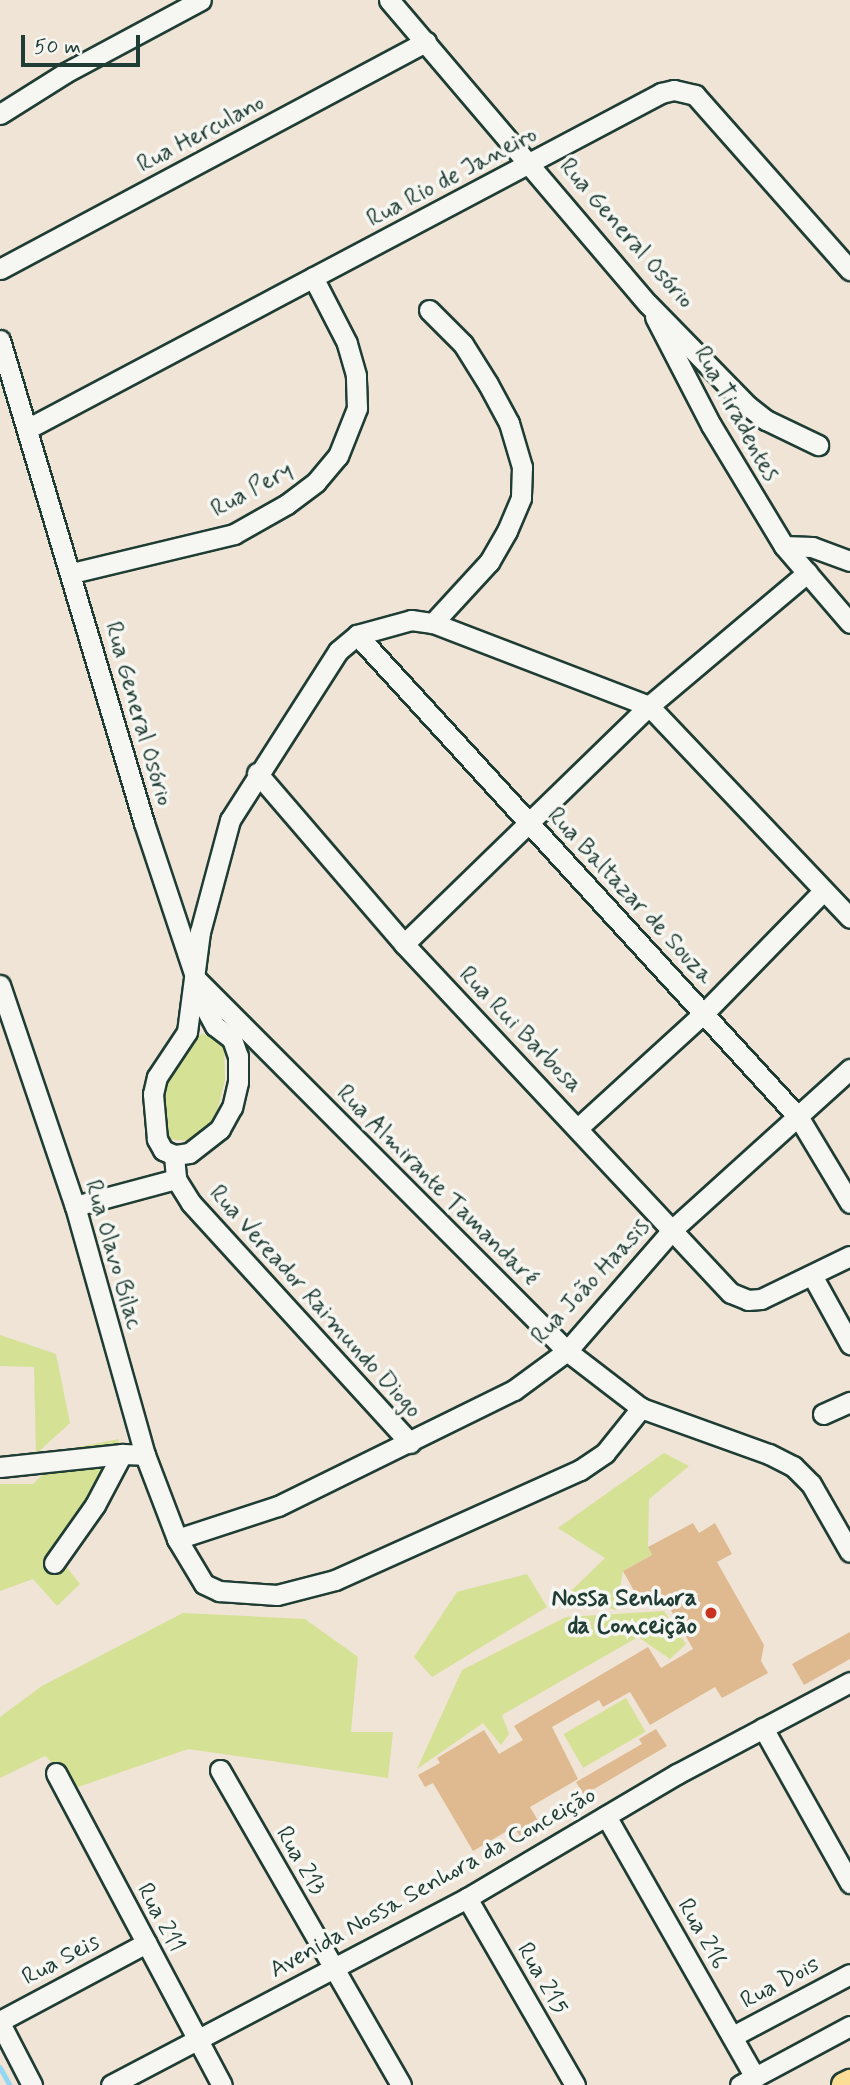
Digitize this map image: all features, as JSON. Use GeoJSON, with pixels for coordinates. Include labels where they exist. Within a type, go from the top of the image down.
{"type":"FeatureCollection","features":[{"type":"Feature","properties":{"kind":"main road"},"geometry":{"type":"LineString","coordinates":[[844,2085],[850,2082]]}},
{"type":"Feature","properties":{"kind":"street"},"geometry":{"type":"LineString","coordinates":[[0,114],[65,73],[201,0]]}},
{"type":"Feature","properties":{"kind":"street","name":"Rua General Osório"},"geometry":{"type":"LineString","coordinates":[[389,0],[531,163],[648,304],[748,406],[766,420],[818,444]]}},
{"type":"Feature","properties":{"kind":"street","name":"Rua Herculano"},"geometry":{"type":"LineString","coordinates":[[0,269],[426,42]]}},
{"type":"Feature","properties":{"kind":"street","name":"Rua Rio de Janeiro"},"geometry":{"type":"LineString","coordinates":[[27,429],[661,93],[688,92],[734,136],[850,271]]}},
{"type":"Feature","properties":{"kind":"street","name":"Rua Pery"},"geometry":{"type":"LineString","coordinates":[[72,573],[234,534],[286,504],[316,482],[338,456],[357,408],[356,375],[347,343],[313,277]]}},
{"type":"Feature","properties":{"kind":"street","name":"Rua Tiradentes"},"geometry":{"type":"LineString","coordinates":[[648,304],[711,425],[784,546],[850,623]]}},
{"type":"Feature","properties":{"kind":"street"},"geometry":{"type":"LineString","coordinates":[[429,310],[463,344],[488,384],[509,423],[522,467],[521,498],[507,531],[489,562],[433,623]]}},
{"type":"Feature","properties":{"kind":"street","name":"Rua General Osório"},"geometry":{"type":"LineString","coordinates":[[0,340],[72,573],[144,824],[195,984],[285,1068]]}},
{"type":"Feature","properties":{"kind":"street"},"geometry":{"type":"LineString","coordinates":[[784,546],[812,547],[850,561]]}},
{"type":"Feature","properties":{"kind":"street"},"geometry":{"type":"LineString","coordinates":[[404,944],[527,821],[649,706],[807,573]]}},
{"type":"Feature","properties":{"kind":"street"},"geometry":{"type":"LineString","coordinates":[[357,635],[411,620],[433,623],[649,706],[850,918]]}},
{"type":"Feature","properties":{"kind":"street","name":"Rua Vereador Raimundo Diogo"},"geometry":{"type":"LineString","coordinates":[[357,635],[323,670],[230,820],[218,856],[200,932],[187,1032],[162,1067],[153,1094],[157,1139],[163,1150],[181,1154],[176,1179],[191,1203],[410,1443]]}},
{"type":"Feature","properties":{"kind":"street","name":"Rua Baltazar de Souza"},"geometry":{"type":"LineString","coordinates":[[357,635],[705,1012],[799,1118],[850,1203]]}},
{"type":"Feature","properties":{"kind":"street","name":"Rua Rui Barbosa"},"geometry":{"type":"LineString","coordinates":[[257,773],[404,944],[579,1127],[731,1293],[748,1300],[761,1299],[813,1277]]}},
{"type":"Feature","properties":{"kind":"street"},"geometry":{"type":"LineString","coordinates":[[579,1127],[705,1012],[823,891]]}},
{"type":"Feature","properties":{"kind":"street"},"geometry":{"type":"LineString","coordinates":[[181,1154],[220,1129],[232,1107],[238,1082],[238,1056],[232,1039],[215,1026],[195,984]]}},
{"type":"Feature","properties":{"kind":"street","name":"Rua Olavo Bilac"},"geometry":{"type":"LineString","coordinates":[[0,985],[75,1206],[145,1455],[177,1539],[191,1569],[204,1584],[219,1591],[300,1592],[580,1470],[606,1453],[640,1409]]}},
{"type":"Feature","properties":{"kind":"street"},"geometry":{"type":"LineString","coordinates":[[187,1032],[215,1026]]}},
{"type":"Feature","properties":{"kind":"street","name":"Rua Almirante Tamandaré"},"geometry":{"type":"LineString","coordinates":[[285,1068],[567,1351],[640,1409],[769,1454],[793,1466],[811,1484],[850,1552]]}},
{"type":"Feature","properties":{"kind":"street","name":"Rua João Haasis"},"geometry":{"type":"LineString","coordinates":[[177,1539],[278,1506],[514,1390],[567,1351],[673,1229],[799,1118],[850,1069]]}},
{"type":"Feature","properties":{"kind":"street"},"geometry":{"type":"LineString","coordinates":[[75,1206],[176,1179]]}},
{"type":"Feature","properties":{"kind":"street"},"geometry":{"type":"LineString","coordinates":[[850,1256],[813,1277],[850,1344]]}},
{"type":"Feature","properties":{"kind":"street"},"geometry":{"type":"LineString","coordinates":[[823,1414],[850,1402]]}},
{"type":"Feature","properties":{"kind":"street"},"geometry":{"type":"LineString","coordinates":[[0,1467],[122,1454],[145,1455]]}},
{"type":"Feature","properties":{"kind":"street"},"geometry":{"type":"LineString","coordinates":[[54,1563],[122,1454]]}},
{"type":"Feature","properties":{"kind":"street","name":"Avenida Nossa Senhora da Conceição"},"geometry":{"type":"LineString","coordinates":[[111,2085],[467,1898],[762,1728],[850,1682]]}},
{"type":"Feature","properties":{"kind":"street"},"geometry":{"type":"LineString","coordinates":[[762,1728],[850,1883]]}},
{"type":"Feature","properties":{"kind":"street","name":"Rua 213"},"geometry":{"type":"LineString","coordinates":[[220,1770],[401,2085]]}},
{"type":"Feature","properties":{"kind":"street","name":"Rua 211"},"geometry":{"type":"LineString","coordinates":[[56,1773],[196,2041],[222,2085]]}},
{"type":"Feature","properties":{"kind":"street","name":"Rua 216"},"geometry":{"type":"LineString","coordinates":[[606,1816],[733,2036],[748,2081]]}},
{"type":"Feature","properties":{"kind":"street","name":"Rua 215"},"geometry":{"type":"LineString","coordinates":[[467,1898],[575,2085]]}},
{"type":"Feature","properties":{"kind":"street","name":"Rua Seis"},"geometry":{"type":"LineString","coordinates":[[0,2022],[146,1943]]}},
{"type":"Feature","properties":{"kind":"street","name":"Rua Dois"},"geometry":{"type":"LineString","coordinates":[[733,2036],[850,1975]]}},
{"type":"Feature","properties":{"kind":"street"},"geometry":{"type":"LineString","coordinates":[[0,2022],[32,2085]]}},
{"type":"Feature","properties":{"kind":"street"},"geometry":{"type":"LineString","coordinates":[[748,2081],[850,2026]]}},
{"type":"Feature","properties":{"kind":"green space"},"geometry":{"type":"Polygon","coordinates":[[[201,1034],[224,1037],[225,1080],[218,1108],[205,1133],[189,1141],[168,1139],[162,1107],[169,1067],[201,1034]]]}},
{"type":"Feature","properties":{"kind":"green space"},"geometry":{"type":"Polygon","coordinates":[[[0,1335],[56,1354],[70,1423],[36,1454],[34,1367],[0,1366],[0,1335]]]}},
{"type":"Feature","properties":{"kind":"green space"},"geometry":{"type":"Polygon","coordinates":[[[119,1439],[115,1489],[54,1551],[80,1584],[57,1606],[33,1579],[0,1591],[0,1484],[33,1484],[68,1449],[119,1439]]]}},
{"type":"Feature","properties":{"kind":"green space"},"geometry":{"type":"Polygon","coordinates":[[[664,1453],[689,1466],[649,1499],[648,1547],[652,1555],[623,1571],[616,1610],[565,1597],[605,1558],[558,1528],[664,1453]]]}},
{"type":"Feature","properties":{"kind":"green space"},"geometry":{"type":"Polygon","coordinates":[[[527,1574],[547,1607],[432,1677],[414,1657],[457,1592],[527,1574]]]}},
{"type":"Feature","properties":{"kind":"green space"},"geometry":{"type":"Polygon","coordinates":[[[664,1611],[686,1644],[670,1659],[638,1637],[502,1715],[509,1734],[501,1745],[483,1723],[417,1769],[462,1670],[566,1617],[664,1611]]]}},
{"type":"Feature","properties":{"kind":"green space"},"geometry":{"type":"Polygon","coordinates":[[[183,1613],[305,1619],[358,1657],[351,1732],[393,1732],[388,1778],[188,1749],[78,1787],[45,1756],[0,1778],[0,1717],[42,1686],[183,1613]]]}},
{"type":"Feature","properties":{"kind":"green space"},"geometry":{"type":"Polygon","coordinates":[[[626,1698],[646,1732],[583,1768],[564,1734],[626,1698]]]}},
{"type":"Feature","properties":{"kind":"building"},"geometry":{"type":"Polygon","coordinates":[[[693,1523],[699,1533],[715,1523],[732,1554],[717,1562],[764,1645],[761,1661],[768,1673],[722,1698],[715,1687],[650,1725],[630,1692],[603,1707],[599,1700],[552,1727],[578,1779],[530,1807],[540,1824],[520,1836],[514,1827],[473,1851],[433,1783],[425,1787],[418,1775],[440,1763],[437,1758],[484,1730],[499,1754],[523,1740],[514,1726],[648,1647],[661,1668],[693,1649],[663,1596],[643,1607],[623,1571],[652,1555],[648,1547],[693,1523]]]}},
{"type":"Feature","properties":{"kind":"building"},"geometry":{"type":"Polygon","coordinates":[[[850,1632],[850,1659],[804,1685],[792,1664],[850,1632]]]}},
{"type":"Feature","properties":{"kind":"building"},"geometry":{"type":"Polygon","coordinates":[[[656,1729],[667,1746],[584,1795],[576,1782],[642,1744],[639,1739],[656,1729]]]}},
{"type":"Feature","properties":{"kind":"waterway"},"geometry":{"type":"LineString","coordinates":[[0,2067],[10,2085]]}},
{"type":"Feature","properties":{"kind":"place","name":"Nossa Senhora da Conceição"},"geometry":{"type":"Point","coordinates":[711,1613]}}]}
